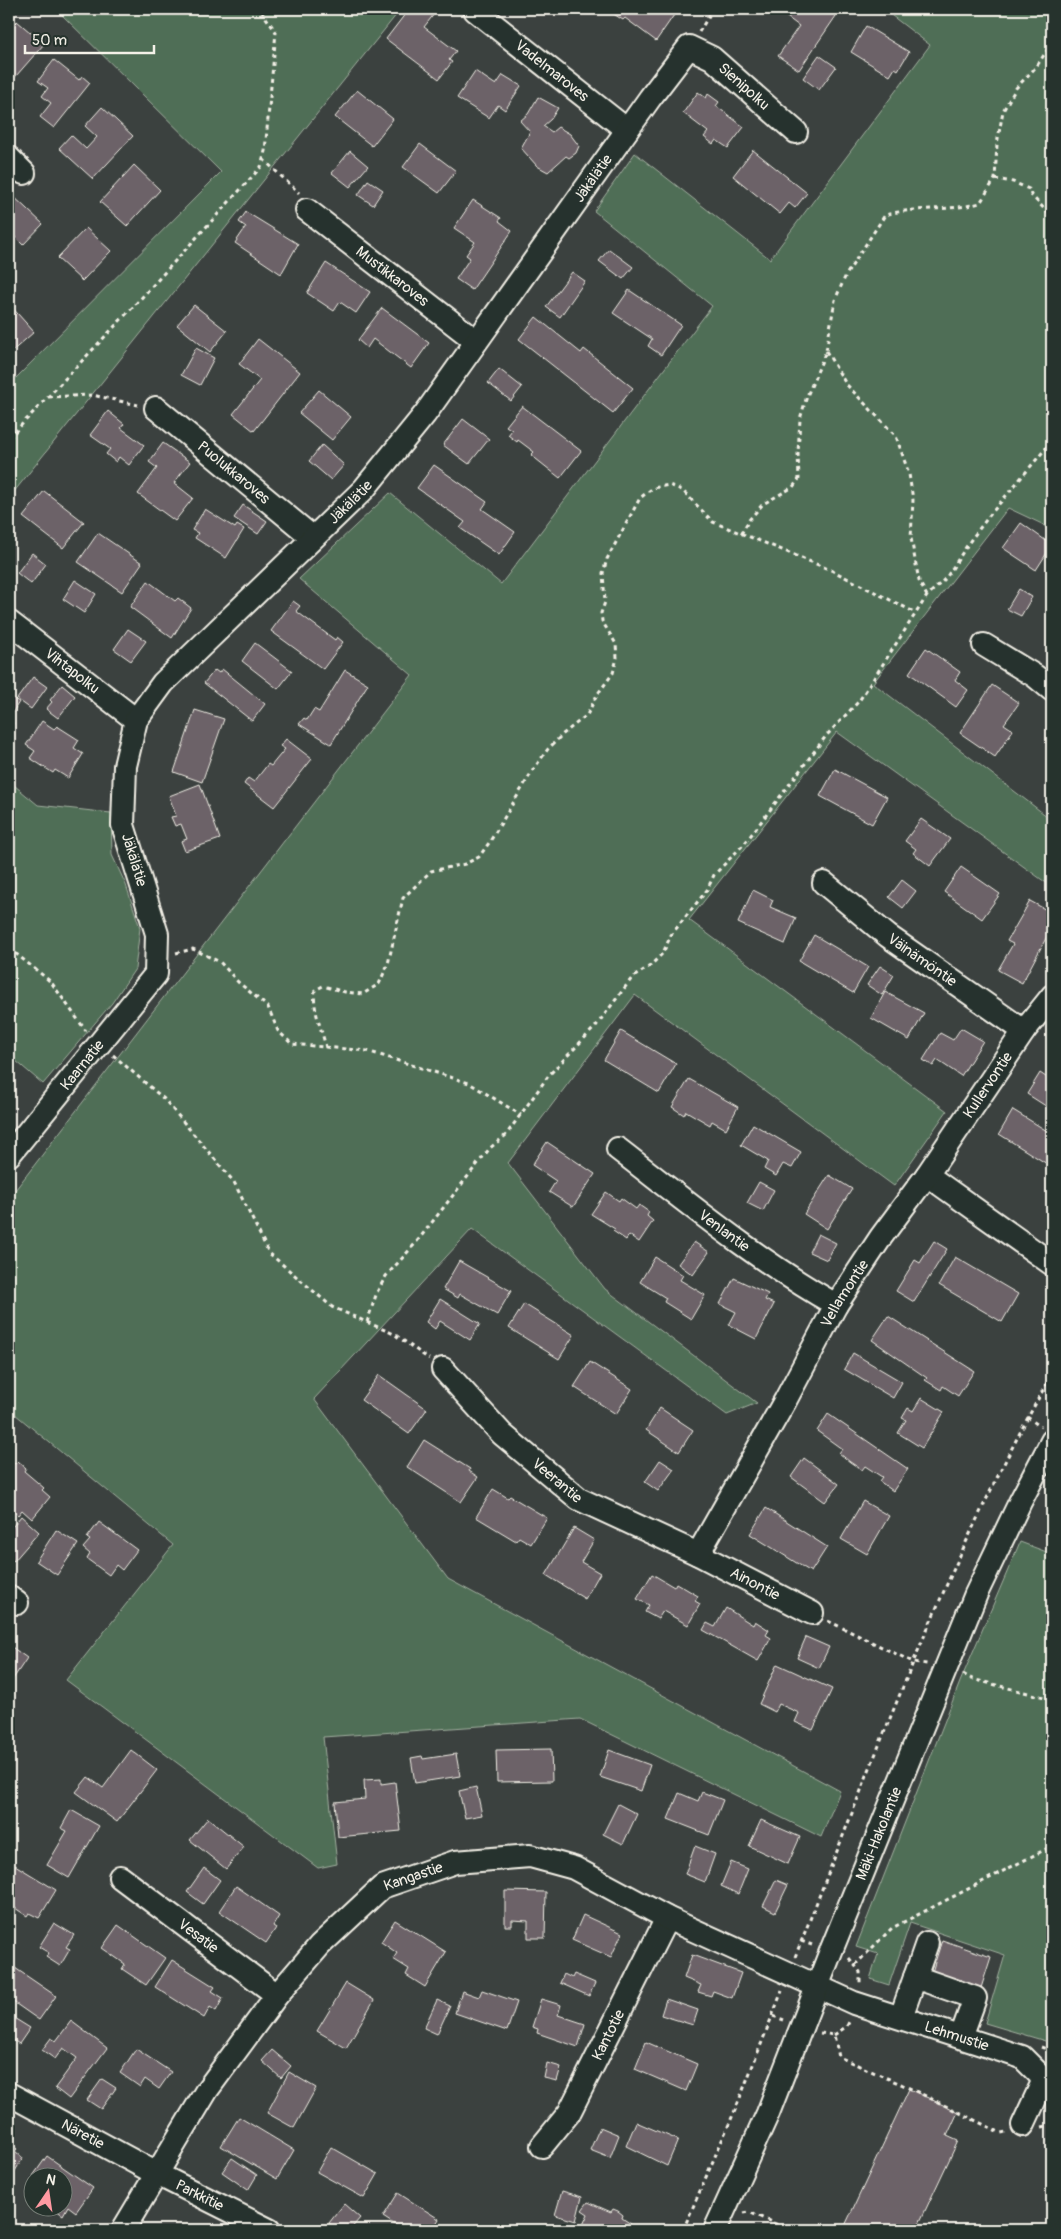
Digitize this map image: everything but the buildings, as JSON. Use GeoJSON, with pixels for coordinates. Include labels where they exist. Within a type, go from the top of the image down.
{"type":"FeatureCollection","features":[{"type":"Feature","properties":{"kind":"street","name":"Vadelmaroves"},"geometry":{"type":"LineString","coordinates":[[475,10],[627,130]]}},
{"type":"Feature","properties":{"kind":"street","name":"Jäkälätie"},"geometry":{"type":"LineString","coordinates":[[156,965],[157,934],[122,826],[126,766],[136,720],[163,683],[312,537],[364,490],[425,414],[627,130],[689,47]]}},
{"type":"Feature","properties":{"kind":"street","name":"Sienipolku"},"geometry":{"type":"LineString","coordinates":[[689,47],[712,58],[796,132]]}},
{"type":"Feature","properties":{"kind":"street","name":"Mustikkaroves"},"geometry":{"type":"LineString","coordinates":[[307,210],[476,341]]}},
{"type":"Feature","properties":{"kind":"street","name":"Puolukkaroves"},"geometry":{"type":"LineString","coordinates":[[156,408],[312,537]]}},
{"type":"Feature","properties":{"kind":"street","name":"Vihtapolku"},"geometry":{"type":"LineString","coordinates":[[9,622],[136,720]]}},
{"type":"Feature","properties":{"kind":"street"},"geometry":{"type":"LineString","coordinates":[[984,645],[1034,676],[1052,690]]}},
{"type":"Feature","properties":{"kind":"street","name":"Väinämöntie"},"geometry":{"type":"LineString","coordinates":[[824,883],[888,936],[1024,1031]]}},
{"type":"Feature","properties":{"kind":"street","name":"Kaarnatie"},"geometry":{"type":"LineString","coordinates":[[9,1155],[98,1044],[156,965]]}},
{"type":"Feature","properties":{"kind":"street","name":"Kullervontie"},"geometry":{"type":"LineString","coordinates":[[927,1175],[1024,1031],[1052,996]]}},
{"type":"Feature","properties":{"kind":"street","name":"Venlantie"},"geometry":{"type":"LineString","coordinates":[[618,1149],[729,1234],[804,1287],[836,1305]]}},
{"type":"Feature","properties":{"kind":"street"},"geometry":{"type":"LineString","coordinates":[[927,1175],[1052,1264]]}},
{"type":"Feature","properties":{"kind":"street","name":"Vellamontie"},"geometry":{"type":"LineString","coordinates":[[698,1554],[786,1401],[836,1305],[881,1237],[927,1175]]}},
{"type":"Feature","properties":{"kind":"street","name":"Veerantie"},"geometry":{"type":"LineString","coordinates":[[443,1370],[502,1434],[579,1498],[698,1554]]}},
{"type":"Feature","properties":{"kind":"street","name":"Mäki-Hakolantie"},"geometry":{"type":"LineString","coordinates":[[715,2230],[768,2113],[976,1594],[1020,1502],[1052,1441]]}},
{"type":"Feature","properties":{"kind":"street","name":"Ainontie"},"geometry":{"type":"LineString","coordinates":[[698,1554],[812,1613]]}},
{"type":"Feature","properties":{"kind":"street","name":"Kangastie"},"geometry":{"type":"LineString","coordinates":[[123,2230],[207,2090],[277,1995],[320,1945],[382,1887],[455,1862],[530,1856],[574,1868],[667,1918],[817,1987]]}},
{"type":"Feature","properties":{"kind":"street","name":"Vesatie"},"geometry":{"type":"LineString","coordinates":[[120,1877],[277,1995]]}},
{"type":"Feature","properties":{"kind":"street","name":"Kantotie"},"geometry":{"type":"LineString","coordinates":[[542,2146],[569,2113],[667,1918]]}},
{"type":"Feature","properties":{"kind":"street"},"geometry":{"type":"LineString","coordinates":[[901,2017],[927,1943]]}},
{"type":"Feature","properties":{"kind":"street"},"geometry":{"type":"LineString","coordinates":[[915,1977],[975,1998],[961,2037]]}},
{"type":"Feature","properties":{"kind":"street","name":"Lehmustie"},"geometry":{"type":"LineString","coordinates":[[817,1987],[854,2004],[901,2017],[1022,2057],[1041,2076],[1042,2084],[1024,2128]]}},
{"type":"Feature","properties":{"kind":"street","name":"Näretie"},"geometry":{"type":"LineString","coordinates":[[9,2094],[157,2174]]}},
{"type":"Feature","properties":{"kind":"street","name":"Parkkitie"},"geometry":{"type":"LineString","coordinates":[[157,2174],[269,2230]]}},
{"type":"Feature","properties":{"kind":"path"},"geometry":{"type":"LineString","coordinates":[[10,435],[48,397],[261,167],[276,32],[260,9]]}},
{"type":"Feature","properties":{"kind":"path"},"geometry":{"type":"LineString","coordinates":[[689,47],[713,9]]}},
{"type":"Feature","properties":{"kind":"path"},"geometry":{"type":"LineString","coordinates":[[741,534],[748,520],[763,504],[793,487],[799,479],[800,419],[807,396],[826,351],[835,300],[846,275],[885,215],[906,209],[959,209],[980,204],[994,179],[997,144],[1003,111],[1016,88],[1036,67],[1052,43]]}},
{"type":"Feature","properties":{"kind":"path"},"geometry":{"type":"LineString","coordinates":[[263,159],[298,191],[307,210]]}},
{"type":"Feature","properties":{"kind":"path"},"geometry":{"type":"LineString","coordinates":[[994,179],[1013,182],[1029,189],[1031,195],[1052,217]]}},
{"type":"Feature","properties":{"kind":"path"},"geometry":{"type":"LineString","coordinates":[[826,351],[846,384],[896,436],[909,474],[913,500],[911,538],[919,582],[927,596]]}},
{"type":"Feature","properties":{"kind":"path"},"geometry":{"type":"LineString","coordinates":[[48,397],[92,395],[156,408]]}},
{"type":"Feature","properties":{"kind":"path"},"geometry":{"type":"LineString","coordinates":[[367,1322],[377,1292],[386,1276],[415,1244],[490,1148],[506,1135],[549,1075],[596,1026],[632,978],[650,966],[662,953],[671,935],[707,890],[714,875],[745,843],[826,736],[859,701],[927,596],[946,578],[989,516],[1052,441]]}},
{"type":"Feature","properties":{"kind":"path"},"geometry":{"type":"LineString","coordinates":[[326,1048],[313,1002],[315,990],[323,986],[345,992],[363,994],[379,984],[388,964],[403,898],[431,871],[465,864],[479,857],[490,843],[533,770],[558,739],[587,715],[597,695],[613,674],[617,658],[616,644],[602,622],[601,613],[605,602],[603,573],[607,559],[640,498],[653,488],[669,485],[682,490],[712,522],[831,570],[916,613]]}},
{"type":"Feature","properties":{"kind":"path"},"geometry":{"type":"LineString","coordinates":[[9,948],[51,982],[88,1035],[164,1098],[234,1182],[269,1253],[332,1307],[394,1334],[443,1370]]}},
{"type":"Feature","properties":{"kind":"path"},"geometry":{"type":"LineString","coordinates":[[156,965],[194,949],[220,962],[238,982],[268,1007],[278,1031],[292,1044],[367,1051],[469,1083],[521,1114]]}},
{"type":"Feature","properties":{"kind":"path"},"geometry":{"type":"LineString","coordinates":[[683,2230],[736,2108],[913,1662],[959,1555],[1028,1417],[1052,1374]]}},
{"type":"Feature","properties":{"kind":"path"},"geometry":{"type":"LineString","coordinates":[[812,1613],[913,1662],[947,1666],[972,1679],[1052,1700]]}},
{"type":"Feature","properties":{"kind":"path"},"geometry":{"type":"LineString","coordinates":[[855,1964],[892,1928],[1052,1846]]}},
{"type":"Feature","properties":{"kind":"path"},"geometry":{"type":"LineString","coordinates":[[773,2016],[814,2033],[834,2035],[839,2057],[903,2085],[1001,2133],[1052,2125]]}},
{"type":"Feature","properties":{"kind":"green space"},"geometry":{"type":"Polygon","coordinates":[[[56,9],[401,9],[9,498],[9,385],[221,172],[56,9]]]}},
{"type":"Feature","properties":{"kind":"green space"},"geometry":{"type":"Polygon","coordinates":[[[883,9],[1052,9],[1052,533],[1042,524],[1008,508],[873,683],[1052,820],[1052,887],[837,732],[689,920],[947,1111],[894,1186],[635,995],[508,1163],[605,1289],[757,1403],[727,1415],[472,1229],[314,1399],[448,1579],[840,1791],[821,1837],[580,1719],[323,1737],[337,1864],[318,1868],[66,1680],[173,1545],[9,1409],[9,1198],[412,675],[299,579],[390,493],[501,584],[712,306],[594,211],[635,153],[770,259],[930,45],[883,9]]]}},
{"type":"Feature","properties":{"kind":"green space"},"geometry":{"type":"Polygon","coordinates":[[[9,781],[38,805],[111,813],[112,855],[126,885],[140,928],[135,969],[112,1003],[43,1084],[9,1055],[9,781]]]}},
{"type":"Feature","properties":{"kind":"green space"},"geometry":{"type":"Polygon","coordinates":[[[1020,1542],[1052,1554],[1052,2043],[985,2023],[1005,1955],[910,1923],[889,1985],[870,1979],[878,1954],[856,1947],[960,1682],[1020,1542]]]}}]}
